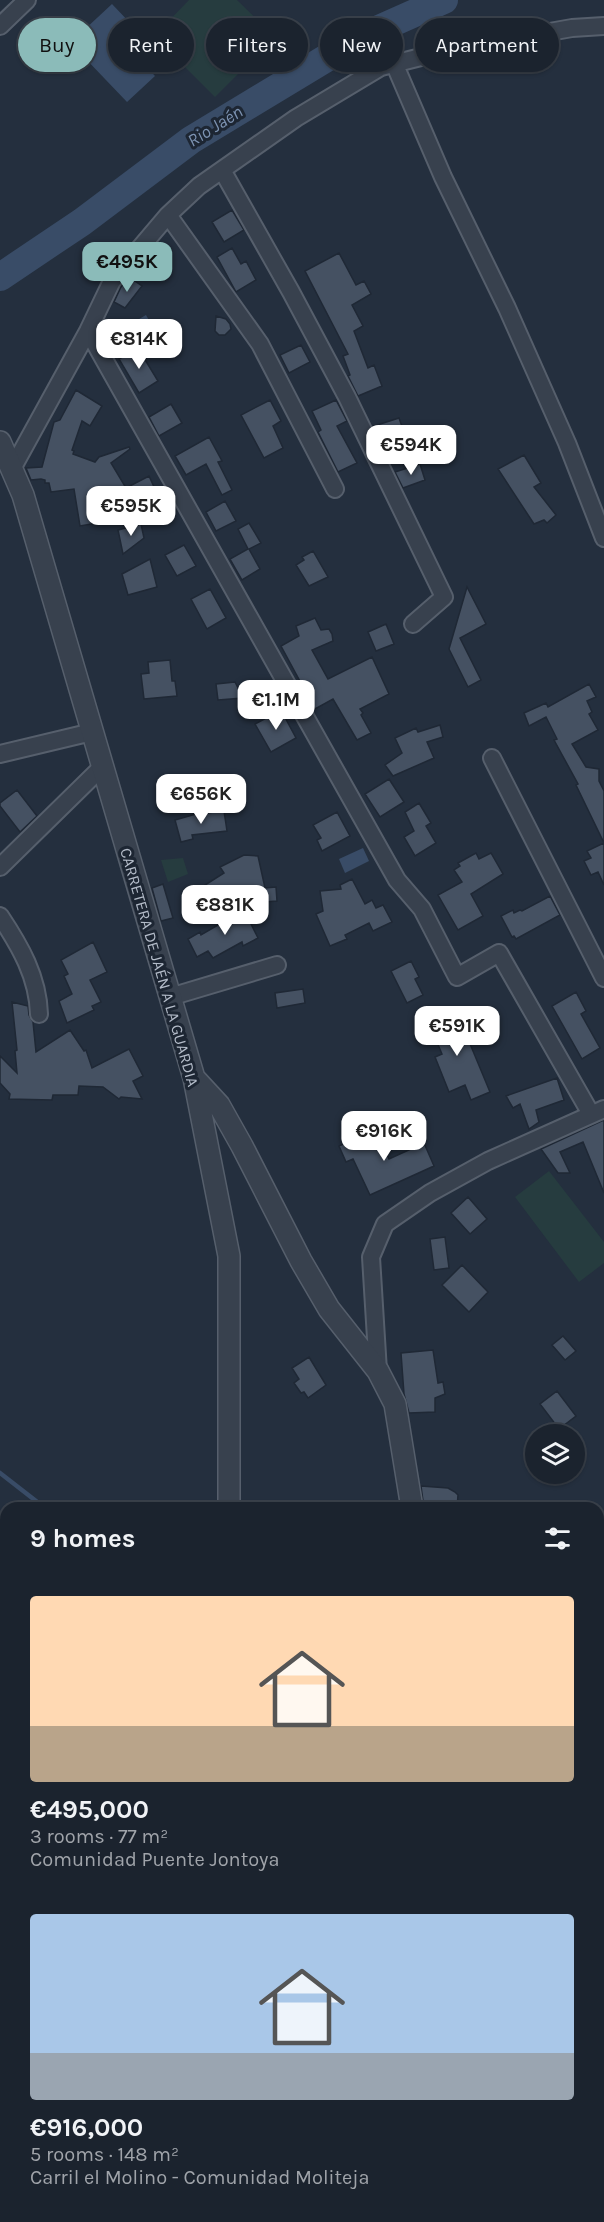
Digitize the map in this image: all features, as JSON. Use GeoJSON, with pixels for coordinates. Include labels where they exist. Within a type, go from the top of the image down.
{"type":"FeatureCollection","features":[{"type":"Feature","properties":{"kind":"street"},"geometry":{"type":"LineString","coordinates":[[0,26],[27,0]]}},
{"type":"Feature","properties":{"kind":"street"},"geometry":{"type":"LineString","coordinates":[[403,61],[453,49],[572,28],[604,26]]}},
{"type":"Feature","properties":{"kind":"street"},"geometry":{"type":"LineString","coordinates":[[12,469],[88,332],[112,281],[168,215],[200,186],[296,118],[373,72]]}},
{"type":"Feature","properties":{"kind":"street"},"geometry":{"type":"LineString","coordinates":[[398,72],[443,177],[507,308],[567,443],[604,538]]}},
{"type":"Feature","properties":{"kind":"street"},"geometry":{"type":"LineString","coordinates":[[222,170],[347,397],[444,597],[413,624]]}},
{"type":"Feature","properties":{"kind":"street"},"geometry":{"type":"LineString","coordinates":[[168,215],[260,344],[334,489]]}},
{"type":"Feature","properties":{"kind":"street"},"geometry":{"type":"LineString","coordinates":[[88,332],[391,870],[422,909],[457,977],[499,953],[598,1111],[488,1161],[430,1192],[385,1224],[371,1257],[378,1371]]}},
{"type":"Feature","properties":{"kind":"street","name":"CARRETERA DE JAÉN A LA GUARDIA"},"geometry":{"type":"LineString","coordinates":[[0,442],[23,495],[194,1078],[229,1256],[229,1502]]}},
{"type":"Feature","properties":{"kind":"street"},"geometry":{"type":"LineString","coordinates":[[0,754],[92,732]]}},
{"type":"Feature","properties":{"kind":"street"},"geometry":{"type":"LineString","coordinates":[[492,758],[604,978]]}},
{"type":"Feature","properties":{"kind":"street"},"geometry":{"type":"LineString","coordinates":[[0,867],[102,767]]}},
{"type":"Feature","properties":{"kind":"street"},"geometry":{"type":"LineString","coordinates":[[0,915],[15,938],[33,975],[39,1002],[39,1014]]}},
{"type":"Feature","properties":{"kind":"street"},"geometry":{"type":"LineString","coordinates":[[170,998],[277,965]]}},
{"type":"Feature","properties":{"kind":"street"},"geometry":{"type":"LineString","coordinates":[[194,1078],[219,1105],[301,1261],[329,1309],[378,1371],[395,1404],[411,1502]]}},
{"type":"Feature","properties":{"kind":"green space"},"geometry":{"type":"Polygon","coordinates":[[[189,0],[237,0],[255,18],[206,18],[206,72],[240,72],[215,97],[190,72],[194,72],[194,18],[172,18],[189,0]]]}},
{"type":"Feature","properties":{"kind":"green space"},"geometry":{"type":"Polygon","coordinates":[[[183,858],[188,874],[168,882],[161,860],[183,858]]]}},
{"type":"Feature","properties":{"kind":"green space"},"geometry":{"type":"Polygon","coordinates":[[[549,1171],[604,1242],[604,1263],[579,1282],[515,1197],[549,1171]]]}},
{"type":"Feature","properties":{"kind":"water"},"geometry":{"type":"Polygon","coordinates":[[[112,4],[125,18],[108,18],[108,72],[151,72],[155,76],[127,102],[96,70],[96,19],[112,4]]]}},
{"type":"Feature","properties":{"kind":"water"},"geometry":{"type":"Polygon","coordinates":[[[146,315],[154,329],[123,347],[115,333],[146,315]]]}},
{"type":"Feature","properties":{"kind":"water"},"geometry":{"type":"Polygon","coordinates":[[[363,848],[369,861],[345,873],[339,859],[363,848]]]}},
{"type":"Feature","properties":{"kind":"building"},"geometry":{"type":"Polygon","coordinates":[[[232,210],[244,230],[224,242],[212,222],[232,210]]]}},
{"type":"Feature","properties":{"kind":"building"},"geometry":{"type":"Polygon","coordinates":[[[232,248],[241,264],[246,261],[256,280],[236,292],[217,257],[232,248]]]}},
{"type":"Feature","properties":{"kind":"building"},"geometry":{"type":"Polygon","coordinates":[[[339,253],[356,285],[364,281],[371,294],[352,305],[363,326],[354,331],[368,368],[374,365],[382,386],[358,396],[348,376],[350,375],[343,356],[348,354],[305,271],[339,253]]]}},
{"type":"Feature","properties":{"kind":"building"},"geometry":{"type":"Polygon","coordinates":[[[129,277],[142,286],[125,308],[114,302],[129,277]]]}},
{"type":"Feature","properties":{"kind":"building"},"geometry":{"type":"Polygon","coordinates":[[[216,316],[226,319],[230,324],[231,329],[225,335],[219,335],[215,331],[216,316]]]}},
{"type":"Feature","properties":{"kind":"building"},"geometry":{"type":"Polygon","coordinates":[[[301,345],[310,362],[289,373],[280,355],[301,345]]]}},
{"type":"Feature","properties":{"kind":"building"},"geometry":{"type":"Polygon","coordinates":[[[138,348],[158,381],[139,393],[119,359],[138,348]]]}},
{"type":"Feature","properties":{"kind":"building"},"geometry":{"type":"Polygon","coordinates":[[[76,390],[102,406],[90,426],[82,421],[72,450],[73,454],[95,462],[99,457],[129,447],[130,449],[111,463],[126,488],[149,476],[160,500],[130,514],[124,505],[100,507],[103,522],[80,526],[74,489],[51,492],[49,483],[45,483],[45,480],[31,480],[26,468],[42,467],[54,422],[60,420],[76,390]]]}},
{"type":"Feature","properties":{"kind":"building"},"geometry":{"type":"Polygon","coordinates":[[[270,400],[281,421],[273,426],[283,448],[264,458],[241,415],[270,400]]]}},
{"type":"Feature","properties":{"kind":"building"},"geometry":{"type":"Polygon","coordinates":[[[336,400],[347,421],[337,426],[357,463],[338,472],[318,432],[321,430],[312,411],[336,400]]]}},
{"type":"Feature","properties":{"kind":"building"},"geometry":{"type":"Polygon","coordinates":[[[171,404],[182,423],[159,436],[149,417],[171,404]]]}},
{"type":"Feature","properties":{"kind":"building"},"geometry":{"type":"Polygon","coordinates":[[[399,418],[405,435],[381,442],[374,426],[399,418]]]}},
{"type":"Feature","properties":{"kind":"building"},"geometry":{"type":"Polygon","coordinates":[[[209,437],[222,461],[218,462],[232,490],[222,495],[206,464],[186,475],[175,456],[209,437]]]}},
{"type":"Feature","properties":{"kind":"building"},"geometry":{"type":"Polygon","coordinates":[[[524,455],[541,483],[534,487],[556,515],[547,523],[544,520],[534,524],[498,469],[524,455]]]}},
{"type":"Feature","properties":{"kind":"building"},"geometry":{"type":"Polygon","coordinates":[[[420,464],[425,480],[403,488],[395,472],[420,464]]]}},
{"type":"Feature","properties":{"kind":"building"},"geometry":{"type":"Polygon","coordinates":[[[225,501],[236,521],[216,531],[206,512],[225,501]]]}},
{"type":"Feature","properties":{"kind":"building"},"geometry":{"type":"Polygon","coordinates":[[[249,523],[261,543],[249,549],[260,569],[242,580],[230,559],[248,549],[238,529],[249,523]]]}},
{"type":"Feature","properties":{"kind":"building"},"geometry":{"type":"Polygon","coordinates":[[[141,524],[144,538],[123,554],[118,530],[141,524]]]}},
{"type":"Feature","properties":{"kind":"building"},"geometry":{"type":"Polygon","coordinates":[[[184,545],[196,566],[177,576],[165,555],[184,545]]]}},
{"type":"Feature","properties":{"kind":"building"},"geometry":{"type":"Polygon","coordinates":[[[313,551],[328,577],[309,586],[296,565],[304,560],[302,557],[313,551]]]}},
{"type":"Feature","properties":{"kind":"building"},"geometry":{"type":"Polygon","coordinates":[[[150,559],[157,587],[128,595],[122,574],[150,559]]]}},
{"type":"Feature","properties":{"kind":"building"},"geometry":{"type":"Polygon","coordinates":[[[467,587],[486,624],[460,638],[481,680],[468,687],[449,649],[467,587]]]}},
{"type":"Feature","properties":{"kind":"building"},"geometry":{"type":"Polygon","coordinates":[[[210,589],[226,618],[207,629],[191,599],[210,589]]]}},
{"type":"Feature","properties":{"kind":"building"},"geometry":{"type":"Polygon","coordinates":[[[315,618],[321,630],[329,629],[332,634],[333,641],[312,650],[328,679],[372,657],[389,694],[360,709],[371,733],[357,740],[333,699],[315,709],[281,646],[299,636],[296,626],[315,618]]]}},
{"type":"Feature","properties":{"kind":"building"},"geometry":{"type":"Polygon","coordinates":[[[386,624],[394,644],[376,651],[368,632],[386,624]]]}},
{"type":"Feature","properties":{"kind":"building"},"geometry":{"type":"Polygon","coordinates":[[[170,660],[172,681],[175,681],[177,696],[144,699],[141,674],[149,673],[148,662],[170,660]]]}},
{"type":"Feature","properties":{"kind":"building"},"geometry":{"type":"Polygon","coordinates":[[[235,682],[243,698],[218,700],[216,684],[235,682]]]}},
{"type":"Feature","properties":{"kind":"building"},"geometry":{"type":"Polygon","coordinates":[[[589,684],[596,697],[587,701],[592,712],[589,714],[598,730],[572,744],[586,767],[599,769],[599,781],[604,791],[604,843],[576,785],[578,784],[554,740],[557,739],[546,717],[529,726],[524,713],[546,703],[548,707],[589,684]]]}},
{"type":"Feature","properties":{"kind":"building"},"geometry":{"type":"Polygon","coordinates":[[[281,710],[296,738],[271,752],[255,724],[281,710]]]}},
{"type":"Feature","properties":{"kind":"building"},"geometry":{"type":"Polygon","coordinates":[[[440,725],[443,737],[427,742],[434,758],[393,776],[385,765],[402,753],[395,738],[416,728],[418,732],[440,725]]]}},
{"type":"Feature","properties":{"kind":"building"},"geometry":{"type":"Polygon","coordinates":[[[389,779],[404,802],[380,817],[365,794],[389,779]]]}},
{"type":"Feature","properties":{"kind":"building"},"geometry":{"type":"Polygon","coordinates":[[[17,790],[37,816],[20,832],[0,806],[0,803],[17,790]]]}},
{"type":"Feature","properties":{"kind":"building"},"geometry":{"type":"Polygon","coordinates":[[[419,803],[431,823],[426,826],[436,843],[415,856],[404,837],[414,831],[405,812],[419,803]]]}},
{"type":"Feature","properties":{"kind":"building"},"geometry":{"type":"Polygon","coordinates":[[[224,811],[227,831],[192,835],[193,839],[181,842],[175,820],[196,814],[224,811]]]}},
{"type":"Feature","properties":{"kind":"building"},"geometry":{"type":"Polygon","coordinates":[[[337,812],[350,836],[322,851],[317,840],[321,838],[313,825],[337,812]]]}},
{"type":"Feature","properties":{"kind":"building"},"geometry":{"type":"Polygon","coordinates":[[[604,843],[604,885],[598,872],[591,875],[584,861],[591,858],[587,851],[604,843]]]}},
{"type":"Feature","properties":{"kind":"building"},"geometry":{"type":"Polygon","coordinates":[[[476,853],[479,859],[491,853],[503,874],[471,894],[483,916],[458,930],[438,895],[462,882],[454,870],[460,866],[458,863],[476,853]]]}},
{"type":"Feature","properties":{"kind":"building"},"geometry":{"type":"Polygon","coordinates":[[[244,855],[258,856],[265,888],[276,887],[277,901],[264,902],[262,897],[218,908],[205,885],[224,873],[220,867],[244,855]]]}},
{"type":"Feature","properties":{"kind":"building"},"geometry":{"type":"Polygon","coordinates":[[[352,879],[365,904],[372,900],[376,908],[383,905],[392,922],[373,931],[369,923],[345,935],[347,939],[330,946],[316,914],[323,911],[320,891],[341,889],[340,885],[352,879]]]}},
{"type":"Feature","properties":{"kind":"building"},"geometry":{"type":"Polygon","coordinates":[[[163,884],[173,918],[161,921],[152,888],[163,884]]]}},
{"type":"Feature","properties":{"kind":"building"},"geometry":{"type":"Polygon","coordinates":[[[550,896],[560,915],[516,939],[512,937],[501,916],[513,910],[514,913],[522,911],[550,896]]]}},
{"type":"Feature","properties":{"kind":"building"},"geometry":{"type":"Polygon","coordinates":[[[243,908],[258,938],[243,946],[242,942],[213,958],[208,951],[197,957],[188,939],[200,932],[201,935],[243,908]]]}},
{"type":"Feature","properties":{"kind":"building"},"geometry":{"type":"Polygon","coordinates":[[[93,942],[107,972],[90,980],[101,1002],[92,1006],[94,1010],[67,1023],[59,1001],[72,994],[64,976],[68,974],[61,960],[93,942]]]}},
{"type":"Feature","properties":{"kind":"building"},"geometry":{"type":"Polygon","coordinates":[[[411,961],[419,977],[415,979],[423,995],[407,1003],[391,971],[411,961]]]}},
{"type":"Feature","properties":{"kind":"building"},"geometry":{"type":"Polygon","coordinates":[[[303,989],[305,1003],[277,1008],[275,993],[303,989]]]}},
{"type":"Feature","properties":{"kind":"building"},"geometry":{"type":"Polygon","coordinates":[[[576,992],[586,1011],[581,1014],[600,1048],[582,1059],[552,1006],[576,992]]]}},
{"type":"Feature","properties":{"kind":"building"},"geometry":{"type":"Polygon","coordinates":[[[12,1002],[28,1006],[33,1022],[36,1052],[70,1030],[84,1051],[86,1050],[92,1068],[129,1049],[143,1076],[133,1081],[142,1099],[121,1097],[119,1099],[103,1087],[79,1086],[78,1095],[53,1095],[52,1100],[9,1099],[10,1094],[0,1083],[0,1056],[17,1073],[12,1002]]]}},
{"type":"Feature","properties":{"kind":"building"},"geometry":{"type":"Polygon","coordinates":[[[451,1011],[457,1026],[462,1026],[490,1092],[471,1100],[465,1085],[449,1092],[435,1057],[442,1054],[428,1021],[451,1011]]]}},
{"type":"Feature","properties":{"kind":"building"},"geometry":{"type":"Polygon","coordinates":[[[557,1078],[564,1100],[536,1110],[539,1122],[529,1129],[520,1104],[513,1108],[506,1096],[557,1078]]]}},
{"type":"Feature","properties":{"kind":"building"},"geometry":{"type":"Polygon","coordinates":[[[604,1120],[604,1193],[583,1142],[560,1152],[570,1173],[558,1173],[541,1149],[604,1120]]]}},
{"type":"Feature","properties":{"kind":"building"},"geometry":{"type":"Polygon","coordinates":[[[365,1134],[367,1139],[378,1134],[389,1159],[424,1143],[434,1166],[370,1195],[353,1159],[346,1162],[339,1146],[365,1134]]]}},
{"type":"Feature","properties":{"kind":"building"},"geometry":{"type":"Polygon","coordinates":[[[468,1197],[487,1219],[470,1234],[451,1213],[468,1197]]]}},
{"type":"Feature","properties":{"kind":"building"},"geometry":{"type":"Polygon","coordinates":[[[445,1237],[449,1268],[434,1270],[430,1239],[445,1237]]]}},
{"type":"Feature","properties":{"kind":"building"},"geometry":{"type":"Polygon","coordinates":[[[462,1265],[488,1292],[469,1312],[442,1285],[462,1265]]]}},
{"type":"Feature","properties":{"kind":"building"},"geometry":{"type":"Polygon","coordinates":[[[563,1336],[576,1351],[565,1360],[552,1345],[563,1336]]]}},
{"type":"Feature","properties":{"kind":"building"},"geometry":{"type":"Polygon","coordinates":[[[433,1350],[438,1383],[443,1382],[445,1394],[435,1398],[435,1412],[409,1413],[404,1394],[401,1353],[433,1350]]]}},
{"type":"Feature","properties":{"kind":"building"},"geometry":{"type":"Polygon","coordinates":[[[309,1357],[326,1385],[308,1398],[294,1383],[299,1379],[292,1368],[309,1357]]]}},
{"type":"Feature","properties":{"kind":"building"},"geometry":{"type":"Polygon","coordinates":[[[557,1391],[576,1416],[566,1424],[555,1424],[540,1404],[557,1391]]]}},
{"type":"Feature","properties":{"kind":"building"},"geometry":{"type":"Polygon","coordinates":[[[421,1486],[448,1488],[458,1495],[457,1502],[423,1502],[421,1486]]]}},
{"type":"Feature","properties":{"kind":"waterway","name":"Rio Jaén"},"geometry":{"type":"LineString","coordinates":[[0,277],[82,222],[191,140],[363,36],[444,0]]}},
{"type":"Feature","properties":{"kind":"waterway"},"geometry":{"type":"LineString","coordinates":[[0,1473],[37,1502]]}}]}
